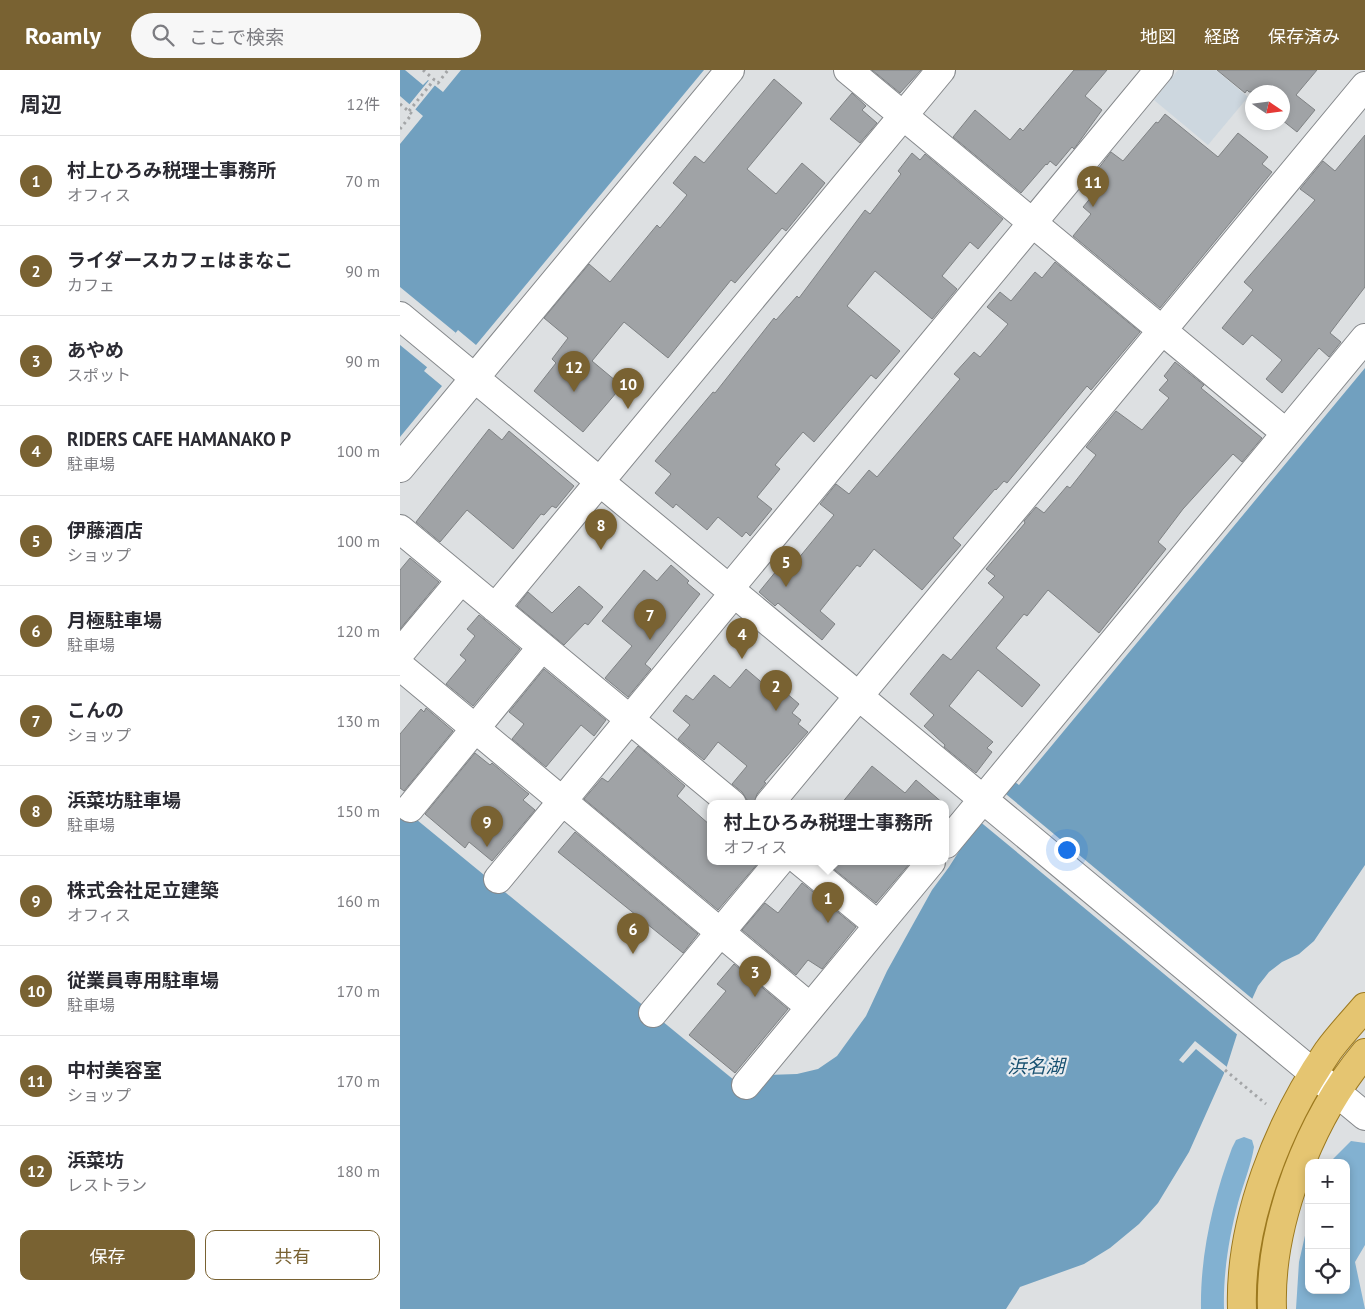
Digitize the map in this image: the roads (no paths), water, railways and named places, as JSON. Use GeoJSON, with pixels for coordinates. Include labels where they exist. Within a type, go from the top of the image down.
{"type":"FeatureCollection","features":[{"type":"Feature","properties":{"kind":"main road"},"geometry":{"type":"LineString","coordinates":[[1242,1309],[1241,1291],[1246,1253],[1263,1182],[1291,1113],[1305,1067],[1329,1050],[1365,1007]]}},
{"type":"Feature","properties":{"kind":"main road"},"geometry":{"type":"LineString","coordinates":[[1272,1309],[1275,1258],[1291,1190],[1318,1126],[1336,1093],[1365,1053]]}},
{"type":"Feature","properties":{"kind":"street"},"geometry":{"type":"LineString","coordinates":[[400,468],[730,70]]}},
{"type":"Feature","properties":{"kind":"street"},"geometry":{"type":"LineString","coordinates":[[848,70],[1286,433]]}},
{"type":"Feature","properties":{"kind":"street"},"geometry":{"type":"LineString","coordinates":[[495,608],[941,70]]}},
{"type":"Feature","properties":{"kind":"street"},"geometry":{"type":"LineString","coordinates":[[498,879],[630,720],[732,591],[1159,70]]}},
{"type":"Feature","properties":{"kind":"street"},"geometry":{"type":"LineString","coordinates":[[772,800],[1365,86]]}},
{"type":"Feature","properties":{"kind":"street"},"geometry":{"type":"LineString","coordinates":[[400,316],[1365,1116]]}},
{"type":"Feature","properties":{"kind":"street"},"geometry":{"type":"LineString","coordinates":[[949,841],[985,801],[1365,338]]}},
{"type":"Feature","properties":{"kind":"street"},"geometry":{"type":"LineString","coordinates":[[400,529],[727,800]]}},
{"type":"Feature","properties":{"kind":"street"},"geometry":{"type":"LineString","coordinates":[[400,653],[461,580]]}},
{"type":"Feature","properties":{"kind":"street"},"geometry":{"type":"LineString","coordinates":[[410,808],[542,647]]}},
{"type":"Feature","properties":{"kind":"street"},"geometry":{"type":"LineString","coordinates":[[400,666],[810,1007]]}},
{"type":"Feature","properties":{"kind":"street"},"geometry":{"type":"LineString","coordinates":[[653,1013],[776,865]]}},
{"type":"Feature","properties":{"kind":"street"},"geometry":{"type":"LineString","coordinates":[[805,865],[878,926]]}},
{"type":"Feature","properties":{"kind":"street"},"geometry":{"type":"LineString","coordinates":[[746,1085],[929,865]]}},
{"type":"Feature","properties":{"kind":"water"},"geometry":{"type":"Polygon","coordinates":[[[400,70],[405,70],[423,85],[428,80],[443,92],[461,70],[704,70],[476,345],[458,330],[424,371],[442,386],[400,437],[400,144],[423,116],[400,96],[400,70]]]}},
{"type":"Feature","properties":{"kind":"water","name":"浜名湖"},"geometry":{"type":"Polygon","coordinates":[[[1365,368],[1365,865],[1314,941],[1299,954],[1282,962],[1269,972],[1258,986],[1239,1028],[1226,1069],[1189,1152],[1158,1203],[1139,1224],[1110,1248],[1084,1264],[1020,1287],[1006,1309],[400,1309],[400,806],[751,1094],[767,1075],[797,1074],[818,1069],[837,1056],[866,1016],[887,971],[932,890],[977,823],[1012,780],[1019,785],[1365,368]]]}},
{"type":"Feature","properties":{"kind":"place","name":"中村美容室"},"geometry":{"type":"Point","coordinates":[1093,207]}},
{"type":"Feature","properties":{"kind":"place","name":"浜菜坊"},"geometry":{"type":"Point","coordinates":[574,392]}},
{"type":"Feature","properties":{"kind":"place","name":"従業員専用駐車場"},"geometry":{"type":"Point","coordinates":[628,409]}},
{"type":"Feature","properties":{"kind":"place","name":"浜菜坊駐車場"},"geometry":{"type":"Point","coordinates":[601,550]}},
{"type":"Feature","properties":{"kind":"place","name":"伊藤酒店"},"geometry":{"type":"Point","coordinates":[786,587]}},
{"type":"Feature","properties":{"kind":"place","name":"こんの"},"geometry":{"type":"Point","coordinates":[650,640]}},
{"type":"Feature","properties":{"kind":"place","name":"RIDERS CAFE HAMANAKO P"},"geometry":{"type":"Point","coordinates":[742,659]}},
{"type":"Feature","properties":{"kind":"place","name":"ライダースカフェはまなこ"},"geometry":{"type":"Point","coordinates":[776,711]}},
{"type":"Feature","properties":{"kind":"place","name":"株式会社足立建築"},"geometry":{"type":"Point","coordinates":[487,847]}},
{"type":"Feature","properties":{"kind":"place","name":"村上ひろみ税理士事務所"},"geometry":{"type":"Point","coordinates":[828,923]}},
{"type":"Feature","properties":{"kind":"place","name":"月極駐車場"},"geometry":{"type":"Point","coordinates":[633,954]}},
{"type":"Feature","properties":{"kind":"place","name":"あやめ"},"geometry":{"type":"Point","coordinates":[755,997]}}]}
